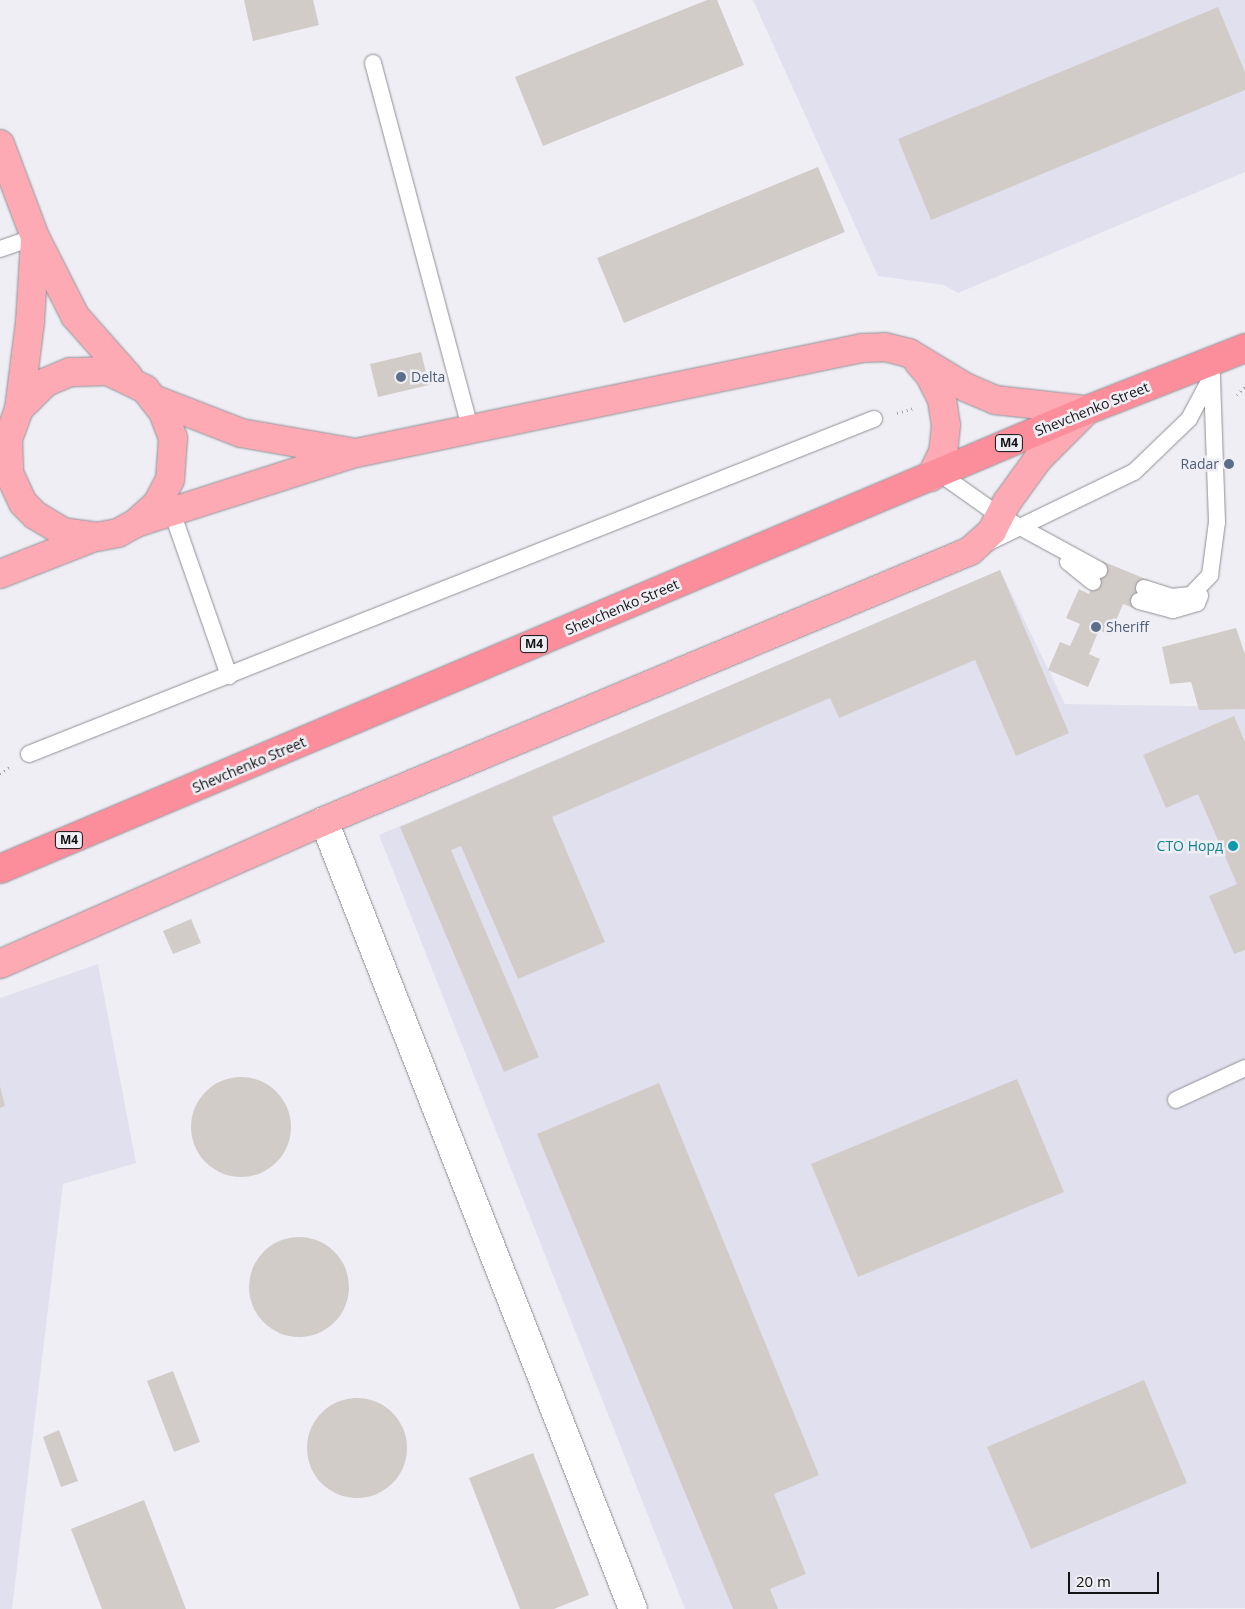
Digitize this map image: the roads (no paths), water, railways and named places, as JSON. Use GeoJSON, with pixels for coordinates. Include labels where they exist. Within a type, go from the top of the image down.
{"type":"FeatureCollection","features":[{"type":"Feature","properties":{"kind":"highway","name":"Shevchenko Street"},"geometry":{"type":"LineString","coordinates":[[0,869],[1087,410],[1212,368],[1245,348]]}},
{"type":"Feature","properties":{"kind":"main road"},"geometry":{"type":"LineString","coordinates":[[0,144],[35,237],[75,316],[132,380],[156,400],[241,433],[356,452]]}},
{"type":"Feature","properties":{"kind":"main road"},"geometry":{"type":"LineString","coordinates":[[35,237],[30,322],[19,410],[4,451],[10,472],[23,503],[48,525],[63,532],[96,537]]}},
{"type":"Feature","properties":{"kind":"main road"},"geometry":{"type":"LineString","coordinates":[[0,574],[96,537],[118,532],[136,523],[356,452],[862,348],[885,347],[910,353],[967,388],[995,400],[1087,410]]}},
{"type":"Feature","properties":{"kind":"main road"},"geometry":{"type":"LineString","coordinates":[[910,353],[929,374],[944,408],[946,425],[943,452],[935,475]]}},
{"type":"Feature","properties":{"kind":"main road"},"geometry":{"type":"LineString","coordinates":[[19,410],[46,382],[70,372],[108,371],[132,380]]}},
{"type":"Feature","properties":{"kind":"main road"},"geometry":{"type":"LineString","coordinates":[[136,523],[157,504],[170,480],[173,466],[173,438],[156,400]]}},
{"type":"Feature","properties":{"kind":"main road"},"geometry":{"type":"LineString","coordinates":[[0,964],[324,821],[970,551],[987,536],[1018,526],[1038,458],[1087,410]]}},
{"type":"Feature","properties":{"kind":"street"},"geometry":{"type":"LineString","coordinates":[[324,821],[633,1609]]}},
{"type":"Feature","properties":{"kind":"lane"},"geometry":{"type":"LineString","coordinates":[[374,63],[470,428]]}},
{"type":"Feature","properties":{"kind":"lane"},"geometry":{"type":"LineString","coordinates":[[0,249],[35,237]]}},
{"type":"Feature","properties":{"kind":"lane"},"geometry":{"type":"LineString","coordinates":[[1018,526],[1134,472],[1189,419],[1212,368]]}},
{"type":"Feature","properties":{"kind":"lane"},"geometry":{"type":"LineString","coordinates":[[1142,595],[1171,597],[1191,594],[1210,575],[1217,522],[1212,368]]}},
{"type":"Feature","properties":{"kind":"lane"},"geometry":{"type":"LineString","coordinates":[[29,754],[874,419]]}},
{"type":"Feature","properties":{"kind":"lane"},"geometry":{"type":"LineString","coordinates":[[935,475],[1096,576]]}},
{"type":"Feature","properties":{"kind":"lane"},"geometry":{"type":"LineString","coordinates":[[172,512],[229,676]]}},
{"type":"Feature","properties":{"kind":"lane"},"geometry":{"type":"LineString","coordinates":[[1176,1100],[1245,1068]]}},
{"type":"Feature","properties":{"kind":"place","name":"Delta"},"geometry":{"type":"Point","coordinates":[401,377]}},
{"type":"Feature","properties":{"kind":"place","name":"Radar"},"geometry":{"type":"Point","coordinates":[1229,464]}},
{"type":"Feature","properties":{"kind":"place","name":"Sheriff"},"geometry":{"type":"Point","coordinates":[1096,627]}},
{"type":"Feature","properties":{"kind":"place","name":"СТО Норд"},"geometry":{"type":"Point","coordinates":[1233,846]}}]}
